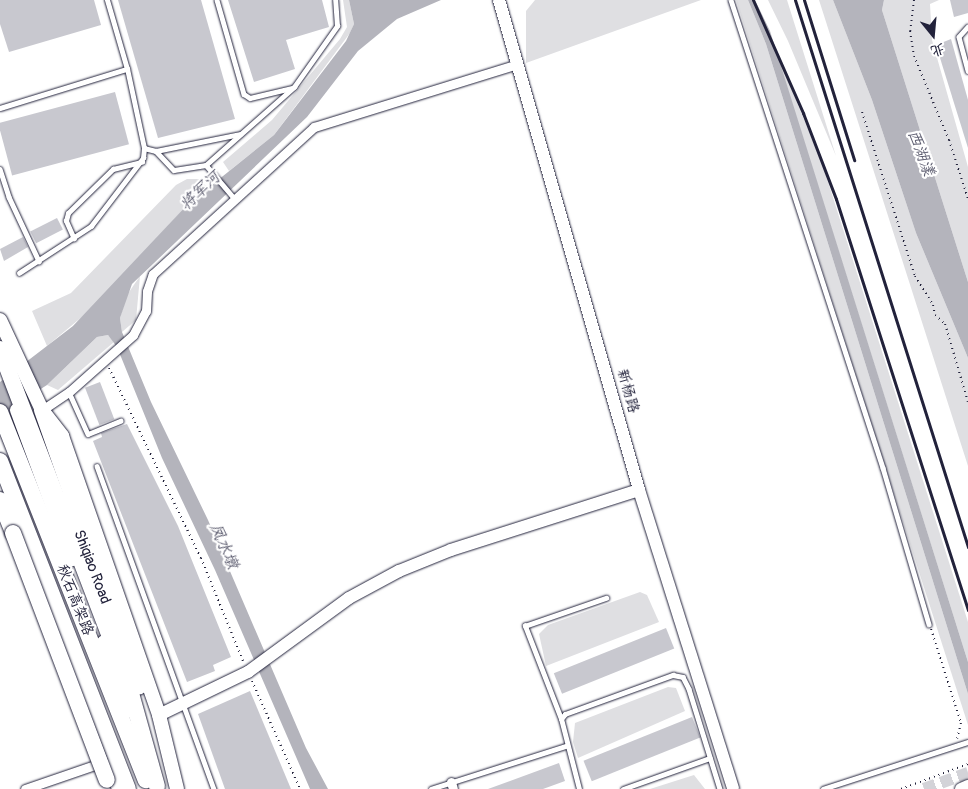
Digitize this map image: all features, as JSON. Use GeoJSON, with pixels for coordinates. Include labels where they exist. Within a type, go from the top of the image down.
{"type":"FeatureCollection","features":[{"type":"Feature","properties":{"kind":"highway"},"geometry":{"type":"LineString","coordinates":[[1,356],[121,665],[158,788]]}},
{"type":"Feature","properties":{"kind":"highway"},"geometry":{"type":"LineString","coordinates":[[41,409],[130,656],[158,788]]}},
{"type":"Feature","properties":{"kind":"highway","name":"秋石高架路"},"geometry":{"type":"LineString","coordinates":[[0,412],[158,788]]}},
{"type":"Feature","properties":{"kind":"highway","name":"秋石高架路"},"geometry":{"type":"LineString","coordinates":[[0,461],[128,789]]}},
{"type":"Feature","properties":{"kind":"highway"},"geometry":{"type":"LineString","coordinates":[[0,500],[111,789]]}},
{"type":"Feature","properties":{"kind":"main road"},"geometry":{"type":"LineString","coordinates":[[0,320],[20,357],[41,409],[62,436],[159,715],[177,789]]}},
{"type":"Feature","properties":{"kind":"main road","name":"Shiqiao Road"},"geometry":{"type":"LineString","coordinates":[[1,356],[17,410],[158,788]]}},
{"type":"Feature","properties":{"kind":"main road"},"geometry":{"type":"LineString","coordinates":[[0,481],[119,789]]}},
{"type":"Feature","properties":{"kind":"street","name":"新杨路"},"geometry":{"type":"LineString","coordinates":[[501,1],[517,64],[639,490],[733,789]]}},
{"type":"Feature","properties":{"kind":"street"},"geometry":{"type":"LineString","coordinates":[[41,409],[69,392],[133,335],[146,311],[147,291],[153,274],[304,135],[327,120],[517,64]]}},
{"type":"Feature","properties":{"kind":"street"},"geometry":{"type":"LineString","coordinates":[[159,715],[185,704],[252,668],[349,598],[399,571],[451,550],[639,490]]}},
{"type":"Feature","properties":{"kind":"street"},"geometry":{"type":"LineString","coordinates":[[25,789],[109,760]]}},
{"type":"Feature","properties":{"kind":"street"},"geometry":{"type":"LineString","coordinates":[[961,789],[968,786]]}},
{"type":"Feature","properties":{"kind":"lane"},"geometry":{"type":"LineString","coordinates":[[19,273],[91,226],[142,162],[144,148],[127,69],[107,0]]}},
{"type":"Feature","properties":{"kind":"lane"},"geometry":{"type":"LineString","coordinates":[[217,0],[244,94],[250,98],[294,87]]}},
{"type":"Feature","properties":{"kind":"lane"},"geometry":{"type":"LineString","coordinates":[[156,151],[174,170],[206,165],[294,87],[334,32],[338,11],[335,0]]}},
{"type":"Feature","properties":{"kind":"lane"},"geometry":{"type":"LineString","coordinates":[[731,0],[874,439],[929,624]]}},
{"type":"Feature","properties":{"kind":"lane"},"geometry":{"type":"LineString","coordinates":[[968,27],[959,36],[968,71]]}},
{"type":"Feature","properties":{"kind":"lane"},"geometry":{"type":"LineString","coordinates":[[0,108],[127,69]]}},
{"type":"Feature","properties":{"kind":"lane"},"geometry":{"type":"LineString","coordinates":[[144,148],[156,151],[242,134]]}},
{"type":"Feature","properties":{"kind":"lane"},"geometry":{"type":"LineString","coordinates":[[74,238],[66,221],[68,213],[112,169],[142,162]]}},
{"type":"Feature","properties":{"kind":"lane"},"geometry":{"type":"LineString","coordinates":[[206,165],[235,199]]}},
{"type":"Feature","properties":{"kind":"lane"},"geometry":{"type":"LineString","coordinates":[[0,169],[9,197],[39,261]]}},
{"type":"Feature","properties":{"kind":"lane"},"geometry":{"type":"LineString","coordinates":[[69,392],[88,434],[121,421]]}},
{"type":"Feature","properties":{"kind":"lane"},"geometry":{"type":"LineString","coordinates":[[97,466],[185,704],[214,789]]}},
{"type":"Feature","properties":{"kind":"lane"},"geometry":{"type":"LineString","coordinates":[[579,789],[566,746],[561,719],[525,626],[606,598]]}},
{"type":"Feature","properties":{"kind":"lane"},"geometry":{"type":"LineString","coordinates":[[561,719],[565,714],[673,675],[683,677],[720,789]]}},
{"type":"Feature","properties":{"kind":"lane"},"geometry":{"type":"LineString","coordinates":[[823,789],[956,743],[968,742]]}},
{"type":"Feature","properties":{"kind":"lane"},"geometry":{"type":"LineString","coordinates":[[431,789],[452,786],[566,746]]}},
{"type":"Feature","properties":{"kind":"lane"},"geometry":{"type":"LineString","coordinates":[[623,789],[710,758]]}},
{"type":"Feature","properties":{"kind":"path"},"geometry":{"type":"LineString","coordinates":[[914,0],[910,31],[914,56],[946,132],[968,199]]}},
{"type":"Feature","properties":{"kind":"path"},"geometry":{"type":"LineString","coordinates":[[862,112],[914,276],[933,305],[935,315],[945,324],[968,402]]}},
{"type":"Feature","properties":{"kind":"path"},"geometry":{"type":"LineString","coordinates":[[107,359],[252,668],[300,789]]}},
{"type":"Feature","properties":{"kind":"path"},"geometry":{"type":"LineString","coordinates":[[929,624],[961,723],[956,743]]}},
{"type":"Feature","properties":{"kind":"path"},"geometry":{"type":"LineString","coordinates":[[901,789],[968,764]]}},
{"type":"Feature","properties":{"kind":"shaded area"},"geometry":{"type":"Polygon","coordinates":[[[343,0],[349,0],[354,24],[350,33],[274,135],[229,171],[223,162],[272,120],[340,39],[347,27],[343,0]]]}},
{"type":"Feature","properties":{"kind":"shaded area"},"geometry":{"type":"Polygon","coordinates":[[[535,0],[701,0],[526,63],[526,11],[535,0]]]}},
{"type":"Feature","properties":{"kind":"shaded area"},"geometry":{"type":"Polygon","coordinates":[[[736,0],[748,0],[766,44],[968,694],[968,725],[736,0]]]}},
{"type":"Feature","properties":{"kind":"shaded area"},"geometry":{"type":"Polygon","coordinates":[[[768,0],[787,0],[836,156],[788,41],[768,0]]]}},
{"type":"Feature","properties":{"kind":"shaded area"},"geometry":{"type":"Polygon","coordinates":[[[819,0],[833,0],[872,100],[916,233],[968,358],[968,466],[819,0]]]}},
{"type":"Feature","properties":{"kind":"shaded area"},"geometry":{"type":"Polygon","coordinates":[[[884,0],[939,0],[930,4],[932,40],[968,167],[968,282],[882,10],[884,0]]]}},
{"type":"Feature","properties":{"kind":"shaded area"},"geometry":{"type":"Polygon","coordinates":[[[774,46],[823,166],[968,622],[968,662],[774,46]]]}},
{"type":"Feature","properties":{"kind":"shaded area"},"geometry":{"type":"Polygon","coordinates":[[[187,179],[199,179],[208,188],[187,205],[89,311],[47,346],[32,311],[71,293],[176,185],[187,179]]]}},
{"type":"Feature","properties":{"kind":"shaded area"},"geometry":{"type":"Polygon","coordinates":[[[140,276],[136,320],[122,332],[120,318],[127,295],[140,276]]]}},
{"type":"Feature","properties":{"kind":"shaded area"},"geometry":{"type":"Polygon","coordinates":[[[108,335],[114,342],[58,390],[47,385],[97,337],[108,335]]]}},
{"type":"Feature","properties":{"kind":"shaded area"},"geometry":{"type":"Polygon","coordinates":[[[640,592],[647,595],[659,622],[546,666],[539,634],[548,625],[640,592]]]}},
{"type":"Feature","properties":{"kind":"shaded area"},"geometry":{"type":"Polygon","coordinates":[[[668,687],[676,688],[685,711],[578,758],[573,742],[575,723],[668,687]]]}},
{"type":"Feature","properties":{"kind":"shaded area"},"geometry":{"type":"Polygon","coordinates":[[[694,775],[705,789],[650,789],[694,775]]]}},
{"type":"Feature","properties":{"kind":"water"},"geometry":{"type":"Polygon","coordinates":[[[349,0],[441,0],[397,19],[358,51],[307,117],[132,284],[120,318],[122,332],[151,402],[208,520],[306,748],[328,789],[310,789],[215,570],[162,458],[117,347],[108,335],[97,337],[47,385],[0,415],[0,382],[73,326],[187,205],[274,135],[346,41],[354,24],[349,0]]]}},
{"type":"Feature","properties":{"kind":"water"},"geometry":{"type":"Polygon","coordinates":[[[748,0],[755,0],[770,31],[968,662],[968,694],[766,44],[748,0]]]}},
{"type":"Feature","properties":{"kind":"water","name":"西湖漾"},"geometry":{"type":"Polygon","coordinates":[[[833,0],[884,0],[882,10],[968,282],[968,358],[916,233],[872,100],[833,0]]]}},
{"type":"Feature","properties":{"kind":"building"},"geometry":{"type":"Polygon","coordinates":[[[0,0],[94,0],[101,25],[9,52],[0,24],[0,0]]]}},
{"type":"Feature","properties":{"kind":"building"},"geometry":{"type":"Polygon","coordinates":[[[118,0],[201,0],[235,119],[158,138],[118,0]]]}},
{"type":"Feature","properties":{"kind":"building"},"geometry":{"type":"Polygon","coordinates":[[[228,0],[322,0],[329,27],[286,40],[295,69],[254,82],[228,0]]]}},
{"type":"Feature","properties":{"kind":"building"},"geometry":{"type":"Polygon","coordinates":[[[950,0],[968,0],[968,13],[954,17],[950,0]]]}},
{"type":"Feature","properties":{"kind":"building"},"geometry":{"type":"Polygon","coordinates":[[[951,39],[968,100],[968,148],[936,45],[951,39]]]}},
{"type":"Feature","properties":{"kind":"building"},"geometry":{"type":"Polygon","coordinates":[[[115,92],[129,144],[12,175],[0,130],[0,123],[115,92]]]}},
{"type":"Feature","properties":{"kind":"building"},"geometry":{"type":"Polygon","coordinates":[[[57,218],[63,230],[36,243],[30,232],[57,218]]]}},
{"type":"Feature","properties":{"kind":"building"},"geometry":{"type":"Polygon","coordinates":[[[23,237],[28,247],[4,261],[0,249],[23,237]]]}},
{"type":"Feature","properties":{"kind":"building"},"geometry":{"type":"Polygon","coordinates":[[[100,382],[114,419],[99,425],[85,388],[100,382]]]}},
{"type":"Feature","properties":{"kind":"building"},"geometry":{"type":"Polygon","coordinates":[[[127,424],[178,526],[231,657],[213,665],[215,671],[187,682],[93,441],[102,437],[101,433],[127,424]]]}},
{"type":"Feature","properties":{"kind":"building"},"geometry":{"type":"Polygon","coordinates":[[[666,628],[674,648],[562,694],[554,673],[666,628]]]}},
{"type":"Feature","properties":{"kind":"building"},"geometry":{"type":"Polygon","coordinates":[[[250,691],[291,789],[225,789],[198,714],[250,691]]]}},
{"type":"Feature","properties":{"kind":"building"},"geometry":{"type":"Polygon","coordinates":[[[692,717],[700,737],[592,781],[584,761],[692,717]]]}},
{"type":"Feature","properties":{"kind":"building"},"geometry":{"type":"Polygon","coordinates":[[[559,763],[565,781],[543,789],[488,789],[559,763]]]}},
{"type":"Feature","properties":{"kind":"tunnel"},"geometry":{"type":"LineString","coordinates":[[924,789],[968,773]]}},
{"type":"Feature","properties":{"kind":"railway"},"geometry":{"type":"LineString","coordinates":[[753,0],[803,113],[836,199],[968,610]]}},
{"type":"Feature","properties":{"kind":"railway"},"geometry":{"type":"LineString","coordinates":[[795,0],[968,547]]}},
{"type":"Feature","properties":{"kind":"railway"},"geometry":{"type":"LineString","coordinates":[[804,0],[854,160]]}},
{"type":"Feature","properties":{"kind":"water label","name":"将军河"},"geometry":{"type":"Point","coordinates":[200,191]}},
{"type":"Feature","properties":{"kind":"water label","name":"凤水墩"},"geometry":{"type":"Point","coordinates":[224,546]}}]}
